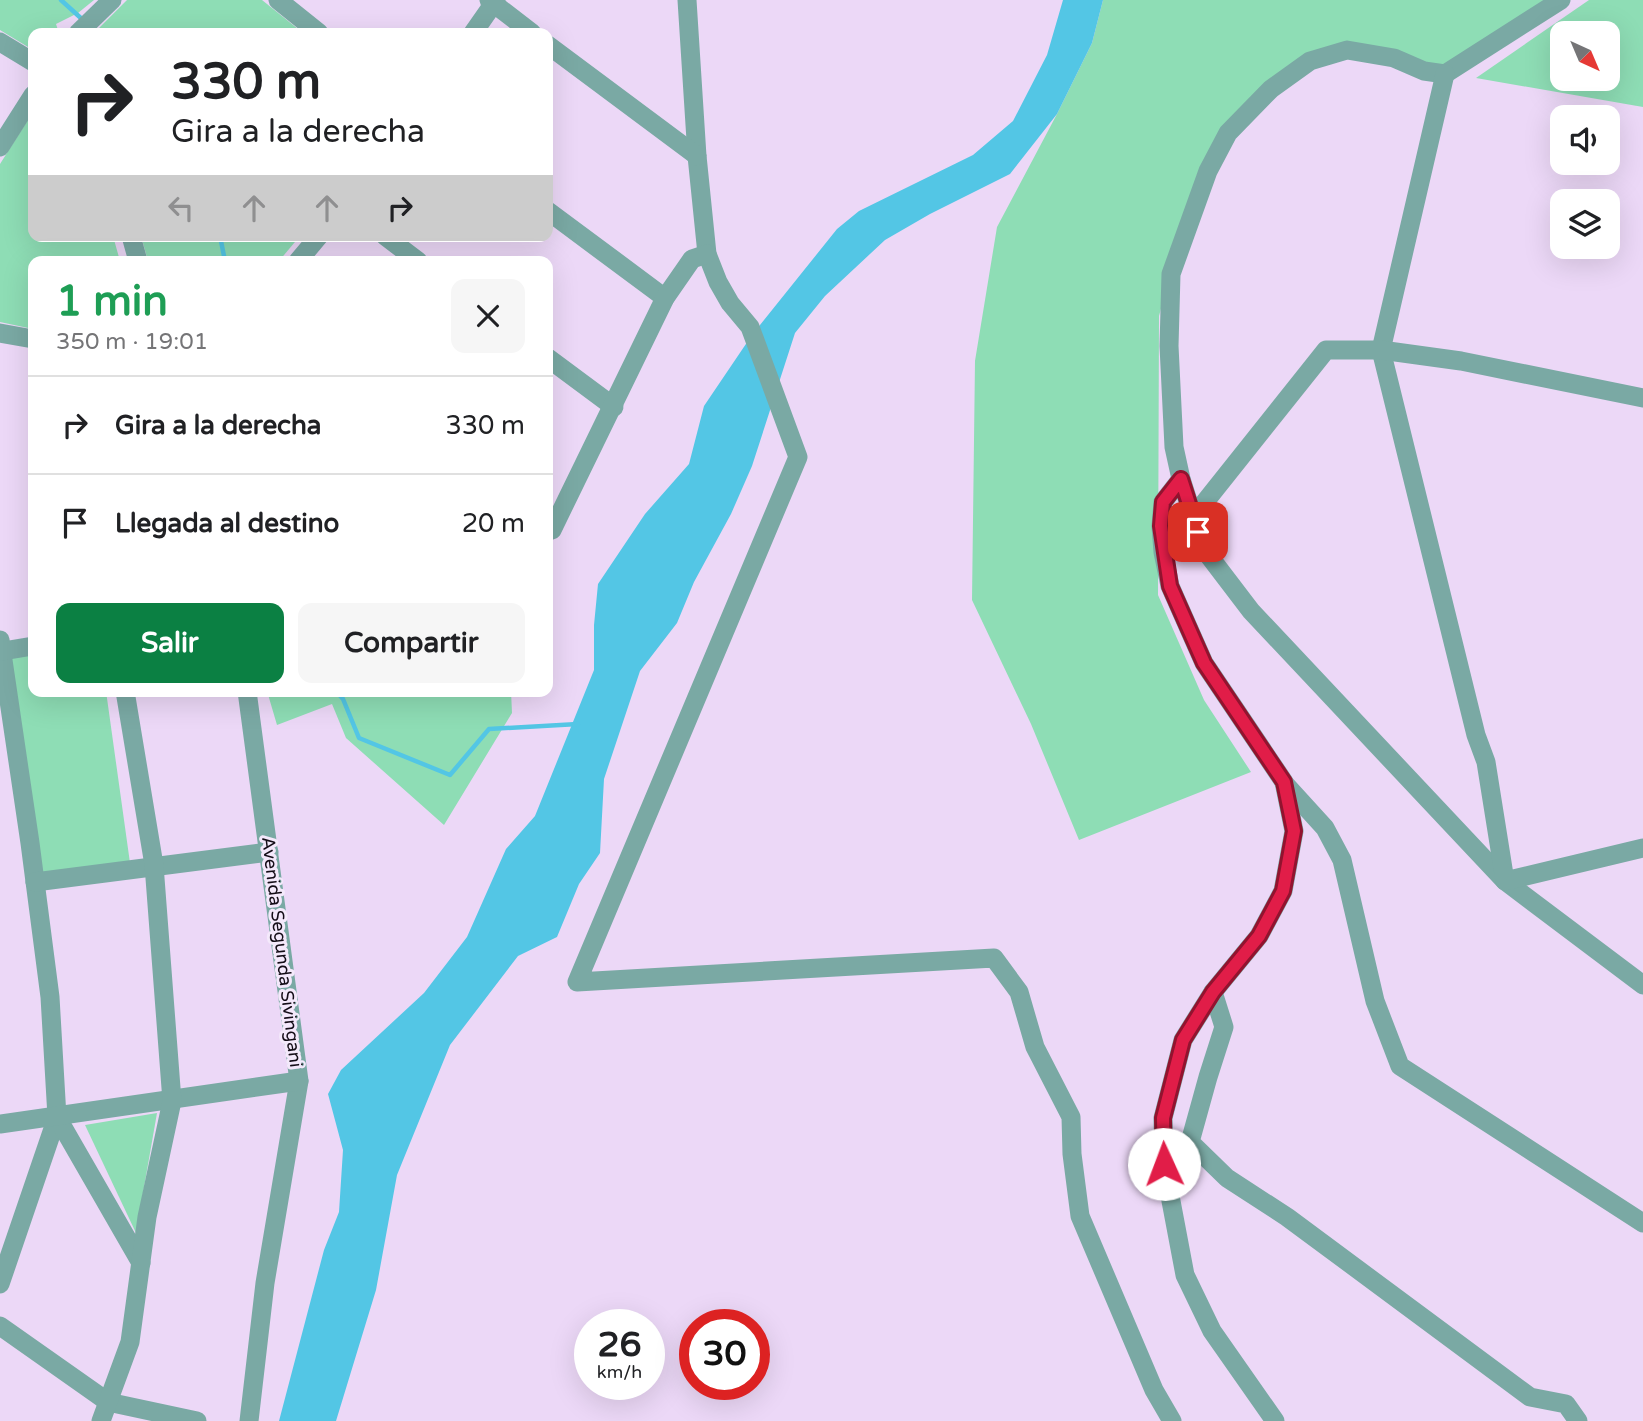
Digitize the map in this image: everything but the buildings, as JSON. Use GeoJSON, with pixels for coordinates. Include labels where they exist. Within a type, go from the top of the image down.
{"type":"FeatureCollection","features":[{"type":"Feature","properties":{"kind":"street"},"geometry":{"type":"LineString","coordinates":[[83,28],[112,0]]}},
{"type":"Feature","properties":{"kind":"street"},"geometry":{"type":"LineString","coordinates":[[278,0],[313,28]]}},
{"type":"Feature","properties":{"kind":"street"},"geometry":{"type":"LineString","coordinates":[[687,0],[696,156],[707,254],[730,303],[750,327],[798,457],[577,982],[994,958],[1019,992],[1035,1047],[1071,1117],[1072,1154],[1080,1216],[1154,1390],[1172,1421]]}},
{"type":"Feature","properties":{"kind":"street"},"geometry":{"type":"LineString","coordinates":[[1561,0],[1445,74],[1424,71],[1394,58],[1347,50],[1310,61],[1271,89],[1228,133],[1208,171],[1171,274],[1171,402],[1174,447],[1181,479],[1203,548],[1251,611],[1505,881],[1643,985]]}},
{"type":"Feature","properties":{"kind":"street"},"geometry":{"type":"LineString","coordinates":[[475,28],[492,1],[527,28]]}},
{"type":"Feature","properties":{"kind":"street"},"geometry":{"type":"LineString","coordinates":[[0,42],[28,59]]}},
{"type":"Feature","properties":{"kind":"street"},"geometry":{"type":"LineString","coordinates":[[553,49],[696,156]]}},
{"type":"Feature","properties":{"kind":"street"},"geometry":{"type":"LineString","coordinates":[[1445,74],[1381,350],[1463,686],[1486,762],[1505,881]]}},
{"type":"Feature","properties":{"kind":"street"},"geometry":{"type":"LineString","coordinates":[[0,147],[28,103]]}},
{"type":"Feature","properties":{"kind":"street"},"geometry":{"type":"LineString","coordinates":[[553,215],[665,298]]}},
{"type":"Feature","properties":{"kind":"street"},"geometry":{"type":"LineString","coordinates":[[302,256],[314,242]]}},
{"type":"Feature","properties":{"kind":"street"},"geometry":{"type":"LineString","coordinates":[[393,242],[411,256]]}},
{"type":"Feature","properties":{"kind":"street"},"geometry":{"type":"LineString","coordinates":[[553,528],[665,298],[692,259],[707,254]]}},
{"type":"Feature","properties":{"kind":"street"},"geometry":{"type":"LineString","coordinates":[[0,333],[28,343]]}},
{"type":"Feature","properties":{"kind":"street"},"geometry":{"type":"LineString","coordinates":[[1193,517],[1326,350],[1381,350],[1461,361],[1643,398]]}},
{"type":"Feature","properties":{"kind":"street"},"geometry":{"type":"LineString","coordinates":[[553,362],[614,407]]}},
{"type":"Feature","properties":{"kind":"street"},"geometry":{"type":"LineString","coordinates":[[1181,479],[1163,502],[1161,526],[1170,586],[1204,663],[1284,782],[1325,828],[1342,860],[1375,1001],[1400,1066],[1643,1223]]}},
{"type":"Feature","properties":{"kind":"street"},"geometry":{"type":"LineString","coordinates":[[0,1284],[57,1117],[50,997],[2,645],[28,646]]}},
{"type":"Feature","properties":{"kind":"street"},"geometry":{"type":"LineString","coordinates":[[101,1421],[130,1342],[147,1217],[172,1101],[154,865],[126,697]]}},
{"type":"Feature","properties":{"kind":"street","name":"Avenida Segunda Sivingani"},"geometry":{"type":"LineString","coordinates":[[248,697],[299,1081],[265,1283],[249,1421]]}},
{"type":"Feature","properties":{"kind":"street"},"geometry":{"type":"LineString","coordinates":[[1275,1421],[1212,1331],[1185,1275],[1164,1164],[1163,1118],[1183,1040],[1213,992],[1259,936],[1283,891],[1294,831],[1284,782]]}},
{"type":"Feature","properties":{"kind":"street"},"geometry":{"type":"LineString","coordinates":[[1505,881],[1643,848]]}},
{"type":"Feature","properties":{"kind":"street"},"geometry":{"type":"LineString","coordinates":[[35,882],[269,852]]}},
{"type":"Feature","properties":{"kind":"street"},"geometry":{"type":"LineString","coordinates":[[1213,992],[1224,1027],[1190,1142],[1227,1178],[1287,1217],[1531,1397],[1566,1404],[1578,1421]]}},
{"type":"Feature","properties":{"kind":"street"},"geometry":{"type":"LineString","coordinates":[[0,1124],[299,1081]]}},
{"type":"Feature","properties":{"kind":"street"},"geometry":{"type":"LineString","coordinates":[[57,1117],[141,1263]]}},
{"type":"Feature","properties":{"kind":"street"},"geometry":{"type":"LineString","coordinates":[[0,1326],[108,1402],[197,1421]]}},
{"type":"Feature","properties":{"kind":"green space"},"geometry":{"type":"Polygon","coordinates":[[[0,0],[94,0],[78,13],[56,24],[57,28],[28,28],[28,47],[0,30],[0,0]]]}},
{"type":"Feature","properties":{"kind":"green space"},"geometry":{"type":"Polygon","coordinates":[[[127,0],[262,0],[297,28],[99,28],[127,0]]]}},
{"type":"Feature","properties":{"kind":"green space"},"geometry":{"type":"Polygon","coordinates":[[[1103,0],[1546,0],[1444,75],[1322,54],[1262,92],[1197,175],[1159,316],[1158,595],[1204,700],[1251,772],[1079,840],[1031,724],[972,600],[975,361],[997,227],[1092,43],[1103,0]]]}},
{"type":"Feature","properties":{"kind":"green space"},"geometry":{"type":"Polygon","coordinates":[[[1589,0],[1643,0],[1643,107],[1551,91],[1620,91],[1620,21],[1559,21],[1589,0]]]}},
{"type":"Feature","properties":{"kind":"green space"},"geometry":{"type":"Polygon","coordinates":[[[1550,27],[1550,91],[1476,78],[1550,27]]]}},
{"type":"Feature","properties":{"kind":"green space"},"geometry":{"type":"Polygon","coordinates":[[[28,120],[28,242],[115,242],[119,256],[28,256],[28,328],[0,322],[0,164],[28,120]]]}},
{"type":"Feature","properties":{"kind":"green space"},"geometry":{"type":"Polygon","coordinates":[[[143,242],[295,242],[283,256],[147,256],[143,242]]]}},
{"type":"Feature","properties":{"kind":"green space"},"geometry":{"type":"Polygon","coordinates":[[[28,653],[28,697],[107,697],[130,863],[40,877],[8,656],[28,653]]]}},
{"type":"Feature","properties":{"kind":"green space"},"geometry":{"type":"Polygon","coordinates":[[[269,697],[511,697],[512,713],[444,825],[346,738],[332,704],[277,725],[269,697]]]}},
{"type":"Feature","properties":{"kind":"green space"},"geometry":{"type":"Polygon","coordinates":[[[157,1113],[136,1233],[85,1125],[157,1113]]]}},
{"type":"Feature","properties":{"kind":"water"},"geometry":{"type":"Polygon","coordinates":[[[1063,0],[1103,0],[1092,43],[1057,114],[1010,174],[885,240],[825,296],[795,333],[752,466],[731,514],[694,582],[677,623],[640,671],[604,779],[600,853],[579,884],[557,937],[518,956],[450,1045],[397,1175],[376,1290],[336,1421],[279,1421],[324,1250],[339,1212],[343,1150],[328,1094],[341,1070],[424,993],[467,937],[506,849],[535,816],[594,670],[598,584],[645,514],[689,464],[704,406],[752,335],[837,229],[859,211],[973,155],[1013,121],[1047,55],[1063,0]]]}},
{"type":"Feature","properties":{"kind":"waterway"},"geometry":{"type":"LineString","coordinates":[[61,0],[83,20]]}},
{"type":"Feature","properties":{"kind":"waterway"},"geometry":{"type":"LineString","coordinates":[[221,242],[224,256]]}},
{"type":"Feature","properties":{"kind":"waterway"},"geometry":{"type":"LineString","coordinates":[[341,697],[359,738],[450,775],[489,729],[578,724]]}},
{"type":"Feature","properties":{"kind":"route"},"geometry":{"type":"LineString","coordinates":[[1164,1164],[1163,1118],[1183,1040],[1213,992],[1259,936],[1283,891],[1294,831],[1284,782],[1204,663],[1170,586],[1163,552],[1163,502],[1181,479],[1198,532]]}}]}
